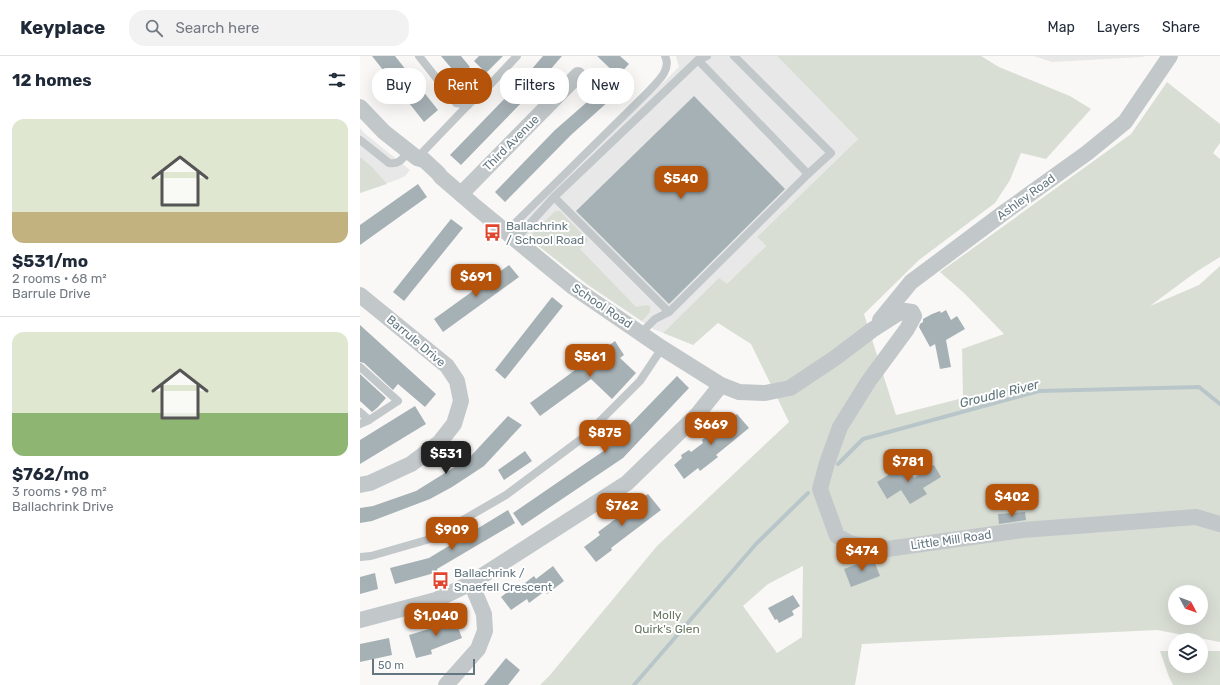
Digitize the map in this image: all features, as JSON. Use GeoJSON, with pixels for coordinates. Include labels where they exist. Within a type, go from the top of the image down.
{"type":"FeatureCollection","features":[{"type":"Feature","properties":{"kind":"street","name":"Ashley Road"},"geometry":{"type":"LineString","coordinates":[[872,330],[911,282],[1087,153],[1125,122],[1170,56]]}},
{"type":"Feature","properties":{"kind":"street","name":"Third Avenue"},"geometry":{"type":"LineString","coordinates":[[461,194],[577,76]]}},
{"type":"Feature","properties":{"kind":"street","name":"School Road"},"geometry":{"type":"LineString","coordinates":[[360,107],[384,132],[413,154],[424,160],[441,177],[573,287],[662,348],[721,385],[739,392],[765,393],[790,388],[835,358],[872,330]]}},
{"type":"Feature","properties":{"kind":"street","name":"Barrule Drive"},"geometry":{"type":"LineString","coordinates":[[360,295],[447,366],[457,381],[461,401],[454,424],[439,443],[411,464],[370,483],[360,485]]}},
{"type":"Feature","properties":{"kind":"street","name":"Little Mill Road"},"geometry":{"type":"LineString","coordinates":[[872,330],[905,310],[912,312],[914,316],[907,329],[868,382],[840,427],[820,489],[837,536],[852,544],[887,549],[1023,530],[1196,517],[1220,524]]}},
{"type":"Feature","properties":{"kind":"street"},"geometry":{"type":"LineString","coordinates":[[360,620],[436,600],[471,584],[627,483],[696,415],[721,385]]}},
{"type":"Feature","properties":{"kind":"street"},"geometry":{"type":"LineString","coordinates":[[446,685],[478,649],[485,631],[484,614],[471,584]]}},
{"type":"Feature","properties":{"kind":"lane"},"geometry":{"type":"LineString","coordinates":[[420,56],[456,103],[468,105]]}},
{"type":"Feature","properties":{"kind":"lane"},"geometry":{"type":"LineString","coordinates":[[360,140],[389,163],[398,163],[413,154],[486,90],[517,56]]}},
{"type":"Feature","properties":{"kind":"lane"},"geometry":{"type":"LineString","coordinates":[[511,236],[664,74],[667,60],[665,56]]}},
{"type":"Feature","properties":{"kind":"lane"},"geometry":{"type":"LineString","coordinates":[[511,236],[554,198],[698,60],[707,56]]}},
{"type":"Feature","properties":{"kind":"lane"},"geometry":{"type":"LineString","coordinates":[[641,333],[655,319],[669,312],[831,153],[734,56]]}},
{"type":"Feature","properties":{"kind":"lane"},"geometry":{"type":"LineString","coordinates":[[698,60],[808,174]]}},
{"type":"Feature","properties":{"kind":"lane"},"geometry":{"type":"LineString","coordinates":[[554,198],[669,312]]}},
{"type":"Feature","properties":{"kind":"lane"},"geometry":{"type":"LineString","coordinates":[[360,557],[371,556],[430,539],[506,495],[584,436],[640,381],[662,348]]}},
{"type":"Feature","properties":{"kind":"lane"},"geometry":{"type":"LineString","coordinates":[[360,367],[398,401],[369,420],[360,424]]}},
{"type":"Feature","properties":{"kind":"lane"},"geometry":{"type":"LineString","coordinates":[[360,412],[369,420]]}},
{"type":"Feature","properties":{"kind":"shaded area"},"geometry":{"type":"Polygon","coordinates":[[[676,56],[777,56],[858,139],[757,237],[766,246],[727,285],[719,279],[663,333],[653,329],[588,285],[516,228],[679,67],[676,56]]]}},
{"type":"Feature","properties":{"kind":"shaded area"},"geometry":{"type":"Polygon","coordinates":[[[1034,56],[1144,56],[1052,62],[1034,56]]]}},
{"type":"Feature","properties":{"kind":"shaded area"},"geometry":{"type":"Polygon","coordinates":[[[360,128],[364,133],[410,170],[405,176],[360,193],[360,128]]]}},
{"type":"Feature","properties":{"kind":"green space","name":"Molly Quirk's Glen"},"geometry":{"type":"Polygon","coordinates":[[[777,56],[981,56],[999,67],[1070,96],[1091,109],[1046,159],[1021,153],[1010,180],[995,203],[919,260],[864,314],[896,415],[963,398],[962,349],[1004,334],[964,293],[940,272],[1131,134],[1167,82],[1220,124],[1220,143],[1213,153],[1220,159],[1220,257],[1196,272],[1150,306],[1199,285],[1220,266],[1220,642],[1208,640],[1208,633],[1173,633],[1157,630],[862,644],[855,685],[540,685],[550,675],[657,546],[789,422],[751,344],[718,323],[693,345],[663,333],[719,278],[727,284],[766,246],[757,237],[858,139],[777,56]],[[803,566],[768,584],[743,606],[777,653],[802,637],[803,566]]]}},
{"type":"Feature","properties":{"kind":"green space"},"geometry":{"type":"Polygon","coordinates":[[[360,157],[372,167],[387,184],[360,193],[360,157]]]}},
{"type":"Feature","properties":{"kind":"green space"},"geometry":{"type":"Polygon","coordinates":[[[555,211],[560,211],[588,240],[580,249],[636,307],[647,305],[650,306],[650,312],[642,321],[588,285],[531,240],[532,234],[555,211]]]}},
{"type":"Feature","properties":{"kind":"green space"},"geometry":{"type":"Polygon","coordinates":[[[1160,651],[1168,651],[1168,673],[1208,673],[1208,651],[1220,651],[1220,685],[1173,685],[1169,677],[1160,651]]]}},
{"type":"Feature","properties":{"kind":"building"},"geometry":{"type":"Polygon","coordinates":[[[372,56],[395,56],[405,68],[381,68],[372,56]]]}},
{"type":"Feature","properties":{"kind":"building"},"geometry":{"type":"Polygon","coordinates":[[[441,56],[461,56],[470,67],[469,68],[451,68],[441,56]]]}},
{"type":"Feature","properties":{"kind":"building"},"geometry":{"type":"Polygon","coordinates":[[[479,56],[503,56],[491,68],[481,68],[474,61],[479,56]]]}},
{"type":"Feature","properties":{"kind":"building"},"geometry":{"type":"Polygon","coordinates":[[[543,56],[562,56],[552,68],[533,68],[543,56]]]}},
{"type":"Feature","properties":{"kind":"building"},"geometry":{"type":"Polygon","coordinates":[[[597,56],[620,56],[629,64],[625,68],[610,68],[597,56]]]}},
{"type":"Feature","properties":{"kind":"building"},"geometry":{"type":"Polygon","coordinates":[[[426,95],[438,110],[424,122],[410,104],[426,104],[426,95]]]}},
{"type":"Feature","properties":{"kind":"building"},"geometry":{"type":"Polygon","coordinates":[[[694,96],[785,189],[669,304],[576,211],[694,96]]]}},
{"type":"Feature","properties":{"kind":"building"},"geometry":{"type":"Polygon","coordinates":[[[500,103],[520,104],[461,165],[450,155],[500,103]]]}},
{"type":"Feature","properties":{"kind":"building"},"geometry":{"type":"Polygon","coordinates":[[[585,104],[606,104],[571,135],[505,202],[495,192],[555,130],[585,104]]]}},
{"type":"Feature","properties":{"kind":"building"},"geometry":{"type":"Polygon","coordinates":[[[418,184],[427,197],[360,245],[360,225],[418,184]]]}},
{"type":"Feature","properties":{"kind":"building"},"geometry":{"type":"Polygon","coordinates":[[[451,219],[463,228],[404,301],[393,292],[451,219]]]}},
{"type":"Feature","properties":{"kind":"building"},"geometry":{"type":"Polygon","coordinates":[[[509,265],[519,277],[443,332],[434,319],[509,265]]]}},
{"type":"Feature","properties":{"kind":"building"},"geometry":{"type":"Polygon","coordinates":[[[552,297],[563,306],[505,379],[495,370],[552,297]]]}},
{"type":"Feature","properties":{"kind":"building"},"geometry":{"type":"Polygon","coordinates":[[[946,310],[951,320],[957,316],[965,329],[946,340],[951,367],[940,369],[935,344],[930,347],[919,327],[923,322],[923,319],[932,314],[940,311],[941,313],[946,310]]]}},
{"type":"Feature","properties":{"kind":"building"},"geometry":{"type":"Polygon","coordinates":[[[360,325],[436,394],[425,407],[398,384],[393,390],[364,363],[360,362],[360,325]]]}},
{"type":"Feature","properties":{"kind":"building"},"geometry":{"type":"Polygon","coordinates":[[[615,341],[624,355],[620,358],[636,373],[612,399],[591,379],[540,416],[530,403],[615,341]]]}},
{"type":"Feature","properties":{"kind":"building"},"geometry":{"type":"Polygon","coordinates":[[[360,374],[386,398],[372,412],[360,401],[360,374]]]}},
{"type":"Feature","properties":{"kind":"building"},"geometry":{"type":"Polygon","coordinates":[[[677,376],[689,388],[623,458],[522,526],[513,513],[621,439],[618,437],[677,376]]]}},
{"type":"Feature","properties":{"kind":"building"},"geometry":{"type":"Polygon","coordinates":[[[415,406],[426,424],[360,464],[360,440],[415,406]]]}},
{"type":"Feature","properties":{"kind":"building"},"geometry":{"type":"Polygon","coordinates":[[[737,414],[749,428],[716,455],[718,457],[700,471],[698,468],[684,479],[674,465],[682,458],[681,455],[689,450],[691,452],[703,443],[702,440],[719,427],[718,425],[730,415],[732,418],[737,414]]]}},
{"type":"Feature","properties":{"kind":"building"},"geometry":{"type":"Polygon","coordinates":[[[508,416],[522,425],[484,466],[452,487],[430,499],[372,521],[360,523],[360,508],[373,506],[416,491],[469,458],[508,416]]]}},
{"type":"Feature","properties":{"kind":"building"},"geometry":{"type":"Polygon","coordinates":[[[525,451],[532,461],[504,480],[498,470],[525,451]]]}},
{"type":"Feature","properties":{"kind":"building"},"geometry":{"type":"Polygon","coordinates":[[[906,464],[914,478],[934,465],[941,477],[923,488],[927,494],[910,504],[901,490],[887,499],[877,482],[906,464]]]}},
{"type":"Feature","properties":{"kind":"building"},"geometry":{"type":"Polygon","coordinates":[[[648,494],[661,510],[611,548],[612,550],[596,562],[584,547],[600,535],[598,532],[629,509],[629,505],[638,498],[640,500],[648,494]]]}},
{"type":"Feature","properties":{"kind":"building"},"geometry":{"type":"Polygon","coordinates":[[[508,510],[515,523],[437,569],[438,572],[395,584],[390,568],[429,558],[508,510]]]}},
{"type":"Feature","properties":{"kind":"building"},"geometry":{"type":"Polygon","coordinates":[[[1025,512],[1026,520],[999,524],[998,514],[1025,512]]]}},
{"type":"Feature","properties":{"kind":"building"},"geometry":{"type":"Polygon","coordinates":[[[873,558],[880,576],[851,587],[844,569],[873,558]]]}},
{"type":"Feature","properties":{"kind":"building"},"geometry":{"type":"Polygon","coordinates":[[[553,566],[564,581],[547,594],[545,591],[529,603],[527,599],[511,610],[501,597],[515,586],[517,589],[534,576],[536,579],[553,566]]]}},
{"type":"Feature","properties":{"kind":"building"},"geometry":{"type":"Polygon","coordinates":[[[375,573],[378,589],[360,594],[360,577],[375,573]]]}},
{"type":"Feature","properties":{"kind":"building"},"geometry":{"type":"Polygon","coordinates":[[[793,595],[800,606],[792,611],[794,615],[779,623],[777,619],[775,620],[768,608],[793,595]]]}},
{"type":"Feature","properties":{"kind":"building"},"geometry":{"type":"Polygon","coordinates":[[[453,614],[462,638],[431,650],[432,654],[416,658],[409,635],[439,626],[437,620],[453,614]]]}},
{"type":"Feature","properties":{"kind":"building"},"geometry":{"type":"Polygon","coordinates":[[[389,638],[392,655],[360,662],[360,644],[389,638]]]}},
{"type":"Feature","properties":{"kind":"building"},"geometry":{"type":"Polygon","coordinates":[[[506,658],[520,670],[508,685],[484,685],[506,658]]]}},
{"type":"Feature","properties":{"kind":"waterway","name":"Groudle River"},"geometry":{"type":"LineString","coordinates":[[838,464],[863,439],[1039,391],[1199,387],[1220,404]]}},
{"type":"Feature","properties":{"kind":"waterway","name":"Groudle River"},"geometry":{"type":"LineString","coordinates":[[634,685],[756,544],[808,493]]}},
{"type":"Feature","properties":{"kind":"place","name":"Ballachrink / School Road"},"geometry":{"type":"Point","coordinates":[493,233]}},
{"type":"Feature","properties":{"kind":"place","name":"Ballachrink / Snaefell Crescent"},"geometry":{"type":"Point","coordinates":[441,580]}}]}
